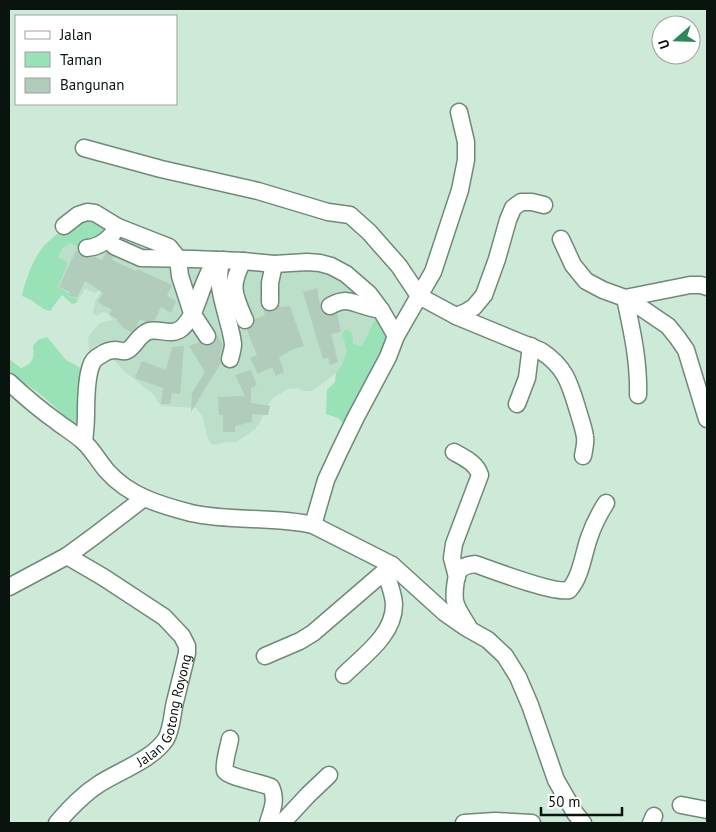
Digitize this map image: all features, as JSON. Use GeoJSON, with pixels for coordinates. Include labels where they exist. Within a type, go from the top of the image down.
{"type":"FeatureCollection","features":[{"type":"Feature","properties":{"kind":"street"},"geometry":{"type":"LineString","coordinates":[[313,525],[326,480],[356,417],[388,357],[396,336],[433,272],[460,190],[466,160],[466,142],[459,112]]}},
{"type":"Feature","properties":{"kind":"street"},"geometry":{"type":"LineString","coordinates":[[84,148],[161,169],[258,191],[328,212],[350,215],[369,232],[398,266],[419,296],[456,316],[541,350],[553,359],[564,372],[568,381],[586,438],[583,456]]}},
{"type":"Feature","properties":{"kind":"street"},"geometry":{"type":"LineString","coordinates":[[456,316],[474,307],[484,296],[512,208],[521,202],[544,205]]}},
{"type":"Feature","properties":{"kind":"street"},"geometry":{"type":"LineString","coordinates":[[64,226],[78,215],[95,212],[118,227],[169,247],[178,258],[180,276],[192,313],[207,336]]}},
{"type":"Feature","properties":{"kind":"street"},"geometry":{"type":"LineString","coordinates":[[86,248],[100,245],[118,227]]}},
{"type":"Feature","properties":{"kind":"street"},"geometry":{"type":"LineString","coordinates":[[560,239],[573,265],[586,281],[625,298],[668,326],[678,336],[686,350],[707,419]]}},
{"type":"Feature","properties":{"kind":"street"},"geometry":{"type":"LineString","coordinates":[[114,246],[141,258],[178,258],[274,264],[307,262],[332,266],[346,274],[369,294],[396,336]]}},
{"type":"Feature","properties":{"kind":"street"},"geometry":{"type":"LineString","coordinates":[[84,442],[87,389],[91,366],[94,360],[103,353],[114,350],[129,350],[141,335],[147,332],[153,330],[167,333],[180,329],[192,313],[207,276],[219,260]]}},
{"type":"Feature","properties":{"kind":"street"},"geometry":{"type":"LineString","coordinates":[[219,260],[221,264],[218,274],[220,289],[233,346],[230,359]]}},
{"type":"Feature","properties":{"kind":"street"},"geometry":{"type":"LineString","coordinates":[[243,261],[235,278],[235,291],[236,300],[244,320]]}},
{"type":"Feature","properties":{"kind":"street"},"geometry":{"type":"LineString","coordinates":[[270,302],[270,283],[274,264]]}},
{"type":"Feature","properties":{"kind":"street"},"geometry":{"type":"LineString","coordinates":[[625,298],[690,285],[701,284],[707,287]]}},
{"type":"Feature","properties":{"kind":"street"},"geometry":{"type":"LineString","coordinates":[[625,298],[638,365],[638,395]]}},
{"type":"Feature","properties":{"kind":"street"},"geometry":{"type":"LineString","coordinates":[[330,306],[337,302],[352,301],[381,310]]}},
{"type":"Feature","properties":{"kind":"street"},"geometry":{"type":"LineString","coordinates":[[517,404],[527,378],[531,346]]}},
{"type":"Feature","properties":{"kind":"street"},"geometry":{"type":"LineString","coordinates":[[9,382],[29,400],[84,442],[108,472],[125,488],[144,498],[192,513],[240,519],[303,522],[313,525],[389,568],[445,613],[488,640],[505,656],[518,677],[530,705],[556,780],[575,814],[583,823]]}},
{"type":"Feature","properties":{"kind":"street"},"geometry":{"type":"LineString","coordinates":[[454,452],[472,462],[478,469],[480,476],[454,544],[452,558],[457,577]]}},
{"type":"Feature","properties":{"kind":"street"},"geometry":{"type":"LineString","coordinates":[[9,587],[67,556],[144,498]]}},
{"type":"Feature","properties":{"kind":"street"},"geometry":{"type":"LineString","coordinates":[[471,630],[455,602],[457,577],[460,569],[466,565],[475,564],[542,586],[562,591],[569,590],[578,572],[595,521],[606,503]]}},
{"type":"Feature","properties":{"kind":"street","name":"Jalan Gotong Royong"},"geometry":{"type":"LineString","coordinates":[[57,823],[82,796],[148,756],[166,740],[187,653],[187,646],[182,636],[164,617],[110,581],[67,556]]}},
{"type":"Feature","properties":{"kind":"street"},"geometry":{"type":"LineString","coordinates":[[265,656],[300,641],[313,633],[389,568]]}},
{"type":"Feature","properties":{"kind":"street"},"geometry":{"type":"LineString","coordinates":[[344,676],[382,638],[389,628],[393,616],[394,603],[389,568]]}},
{"type":"Feature","properties":{"kind":"street"},"geometry":{"type":"LineString","coordinates":[[230,739],[225,772],[233,777],[258,782],[271,787],[274,794],[274,805],[268,823]]}},
{"type":"Feature","properties":{"kind":"street"},"geometry":{"type":"LineString","coordinates":[[282,823],[329,775]]}},
{"type":"Feature","properties":{"kind":"street"},"geometry":{"type":"LineString","coordinates":[[681,805],[707,810]]}},
{"type":"Feature","properties":{"kind":"street"},"geometry":{"type":"LineString","coordinates":[[464,823],[496,821],[532,823]]}},
{"type":"Feature","properties":{"kind":"shaded area"},"geometry":{"type":"Polygon","coordinates":[[[113,229],[161,245],[169,261],[324,266],[357,288],[382,321],[374,321],[366,341],[361,346],[353,345],[347,351],[342,365],[336,373],[319,386],[312,391],[304,391],[298,388],[288,389],[273,398],[254,430],[236,442],[212,445],[208,439],[202,415],[196,408],[161,406],[153,394],[125,372],[109,355],[89,352],[88,337],[100,323],[113,320],[109,314],[103,312],[96,316],[93,313],[95,301],[102,291],[99,289],[96,293],[85,289],[78,300],[68,296],[58,287],[67,266],[58,258],[66,244],[69,243],[78,247],[113,229]]]}},
{"type":"Feature","properties":{"kind":"green space"},"geometry":{"type":"Polygon","coordinates":[[[85,216],[112,226],[83,249],[69,243],[63,248],[58,258],[66,261],[67,266],[58,287],[68,293],[68,296],[78,300],[76,303],[72,304],[62,295],[51,311],[22,296],[30,270],[40,251],[58,233],[85,216]]]}},
{"type":"Feature","properties":{"kind":"green space"},"geometry":{"type":"Polygon","coordinates":[[[374,321],[382,321],[386,334],[383,352],[345,425],[338,418],[326,414],[327,390],[335,382],[336,373],[342,365],[347,351],[342,333],[347,329],[352,332],[353,344],[361,346],[374,321]]]}},
{"type":"Feature","properties":{"kind":"green space"},"geometry":{"type":"Polygon","coordinates":[[[47,337],[66,360],[79,367],[84,379],[81,432],[35,390],[9,373],[9,359],[21,368],[25,366],[32,360],[33,346],[38,340],[47,337]]]}},
{"type":"Feature","properties":{"kind":"building"},"geometry":{"type":"Polygon","coordinates":[[[76,250],[83,257],[95,257],[102,260],[106,252],[114,257],[112,260],[172,285],[167,296],[176,301],[171,313],[161,307],[155,320],[146,322],[140,319],[131,332],[109,314],[112,310],[98,302],[103,293],[85,281],[77,298],[68,295],[70,292],[59,287],[76,250]]]}},
{"type":"Feature","properties":{"kind":"building"},"geometry":{"type":"Polygon","coordinates":[[[317,288],[321,311],[329,316],[337,313],[341,332],[331,334],[338,362],[330,365],[328,358],[323,359],[303,292],[317,288]]]}},
{"type":"Feature","properties":{"kind":"building"},"geometry":{"type":"Polygon","coordinates":[[[279,304],[280,307],[290,306],[304,346],[288,351],[279,357],[284,372],[276,376],[272,367],[258,374],[250,358],[257,355],[247,330],[253,326],[255,319],[265,315],[263,309],[270,312],[275,311],[279,304]]]}},
{"type":"Feature","properties":{"kind":"building"},"geometry":{"type":"Polygon","coordinates":[[[217,335],[223,345],[220,357],[221,363],[191,412],[192,393],[205,372],[189,346],[199,342],[207,346],[212,345],[217,335]]]}},
{"type":"Feature","properties":{"kind":"building"},"geometry":{"type":"Polygon","coordinates":[[[184,346],[180,394],[172,393],[170,404],[161,404],[163,388],[135,378],[142,361],[166,370],[172,347],[184,346]]]}},
{"type":"Feature","properties":{"kind":"building"},"geometry":{"type":"Polygon","coordinates":[[[251,370],[257,385],[251,388],[251,403],[270,406],[268,415],[252,414],[252,422],[235,426],[235,432],[223,432],[223,415],[219,415],[218,397],[245,396],[235,375],[251,370]]]}}]}
